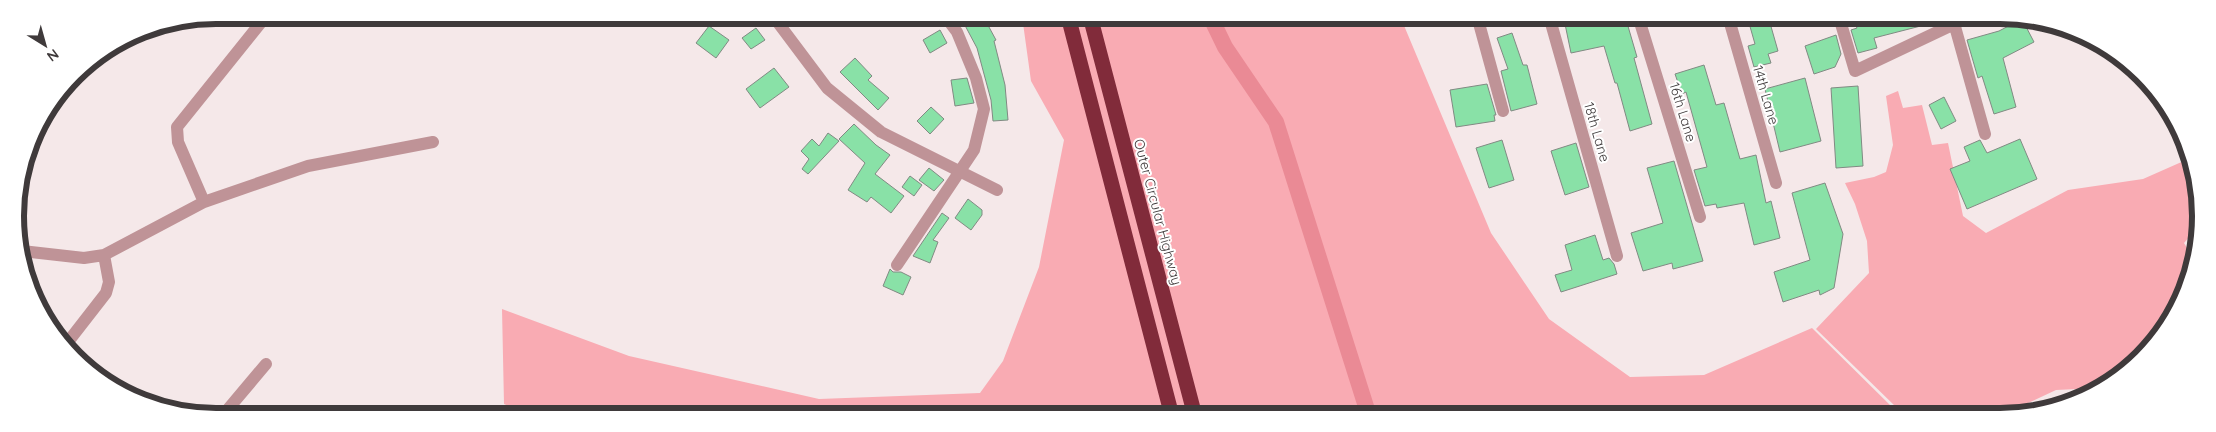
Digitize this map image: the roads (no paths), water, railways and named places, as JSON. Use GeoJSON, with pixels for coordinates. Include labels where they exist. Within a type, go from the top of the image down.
{"type":"FeatureCollection","features":[{"type":"Feature","properties":{"kind":"highway"},"geometry":{"type":"LineString","coordinates":[[1070,24],[1170,408]]}},
{"type":"Feature","properties":{"kind":"highway","name":"Outer Circular Highway"},"geometry":{"type":"LineString","coordinates":[[1092,24],[1193,408]]}},
{"type":"Feature","properties":{"kind":"street"},"geometry":{"type":"LineString","coordinates":[[204,202],[178,142],[177,126],[260,24]]}},
{"type":"Feature","properties":{"kind":"street"},"geometry":{"type":"LineString","coordinates":[[779,24],[827,88],[881,132],[957,172],[997,190]]}},
{"type":"Feature","properties":{"kind":"street"},"geometry":{"type":"LineString","coordinates":[[897,264],[957,172],[974,150],[984,109],[976,78],[957,32],[951,24]]}},
{"type":"Feature","properties":{"kind":"street"},"geometry":{"type":"LineString","coordinates":[[1479,24],[1503,111]]}},
{"type":"Feature","properties":{"kind":"street","name":"18th Lane"},"geometry":{"type":"LineString","coordinates":[[1551,24],[1617,256]]}},
{"type":"Feature","properties":{"kind":"street","name":"16th Lane"},"geometry":{"type":"LineString","coordinates":[[1640,24],[1700,217]]}},
{"type":"Feature","properties":{"kind":"street","name":"14th Lane"},"geometry":{"type":"LineString","coordinates":[[1730,24],[1776,183]]}},
{"type":"Feature","properties":{"kind":"street"},"geometry":{"type":"LineString","coordinates":[[1841,24],[1855,71],[1946,24]]}},
{"type":"Feature","properties":{"kind":"street"},"geometry":{"type":"LineString","coordinates":[[1953,24],[1985,134]]}},
{"type":"Feature","properties":{"kind":"street"},"geometry":{"type":"LineString","coordinates":[[27,252],[84,258],[104,255],[204,202],[308,166],[433,142]]}},
{"type":"Feature","properties":{"kind":"street"},"geometry":{"type":"LineString","coordinates":[[69,341],[106,293],[109,282],[104,255]]}},
{"type":"Feature","properties":{"kind":"street"},"geometry":{"type":"LineString","coordinates":[[229,408],[266,364]]}},
{"type":"Feature","properties":{"kind":"waterway"},"geometry":{"type":"LineString","coordinates":[[1214,24],[1225,47],[1276,122],[1366,408]]}}]}
